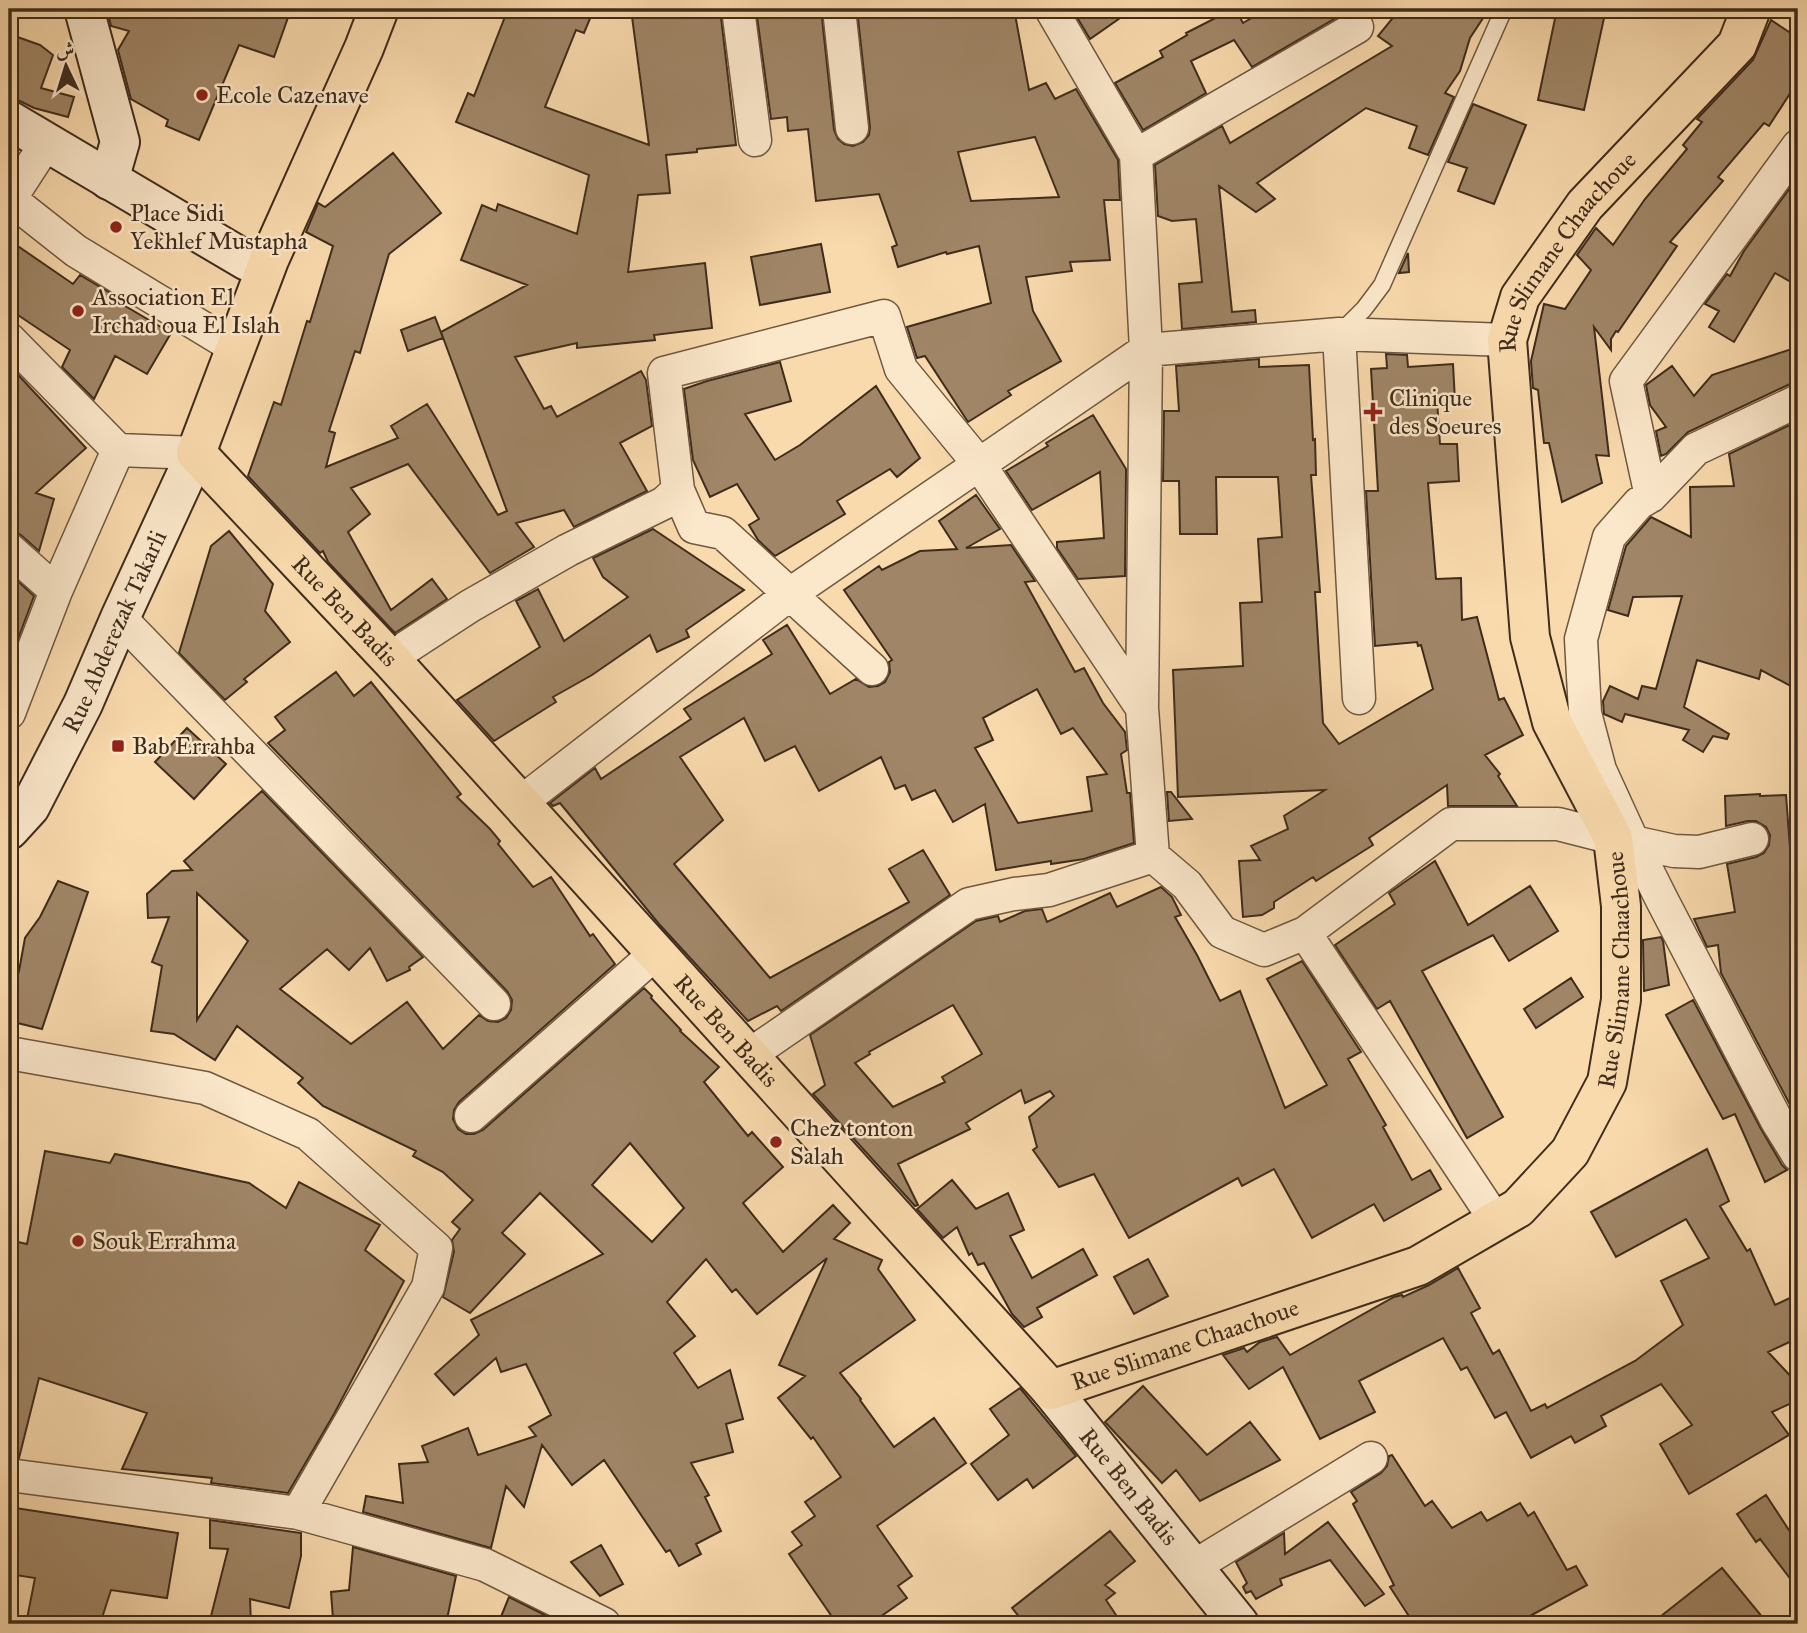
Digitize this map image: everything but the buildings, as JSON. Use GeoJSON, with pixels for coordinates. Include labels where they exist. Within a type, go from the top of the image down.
{"type":"FeatureCollection","features":[{"type":"Feature","properties":{"kind":"main road","name":"Rue Abderezak Takarli"},"geometry":{"type":"LineString","coordinates":[[196,453],[247,261],[354,9]]}},
{"type":"Feature","properties":{"kind":"main road","name":"Rue Abderezak Takarli"},"geometry":{"type":"LineString","coordinates":[[196,453],[269,260],[379,9]]}},
{"type":"Feature","properties":{"kind":"main road","name":"Rue Slimane Chaachoue"},"geometry":{"type":"LineString","coordinates":[[1051,1390],[1418,1266],[1518,1208],[1570,1152],[1608,1082],[1621,1000],[1623,840],[1552,722],[1531,637],[1507,340],[1520,297],[1585,205],[1737,45],[1751,9]]}},
{"type":"Feature","properties":{"kind":"main road","name":"Rue Ben Badis"},"geometry":{"type":"LineString","coordinates":[[196,453],[392,661],[1051,1390]]}},
{"type":"Feature","properties":{"kind":"street"},"geometry":{"type":"LineString","coordinates":[[84,9],[120,142],[109,180]]}},
{"type":"Feature","properties":{"kind":"street"},"geometry":{"type":"LineString","coordinates":[[738,9],[755,140]]}},
{"type":"Feature","properties":{"kind":"street"},"geometry":{"type":"LineString","coordinates":[[839,9],[852,128]]}},
{"type":"Feature","properties":{"kind":"street"},"geometry":{"type":"LineString","coordinates":[[1051,9],[1136,155],[1146,350],[1142,708],[1153,856],[1187,884],[1222,932],[1264,950],[1305,933],[1451,824],[1558,824],[1674,851],[1699,852],[1752,839]]}},
{"type":"Feature","properties":{"kind":"street"},"geometry":{"type":"LineString","coordinates":[[1136,155],[1357,27]]}},
{"type":"Feature","properties":{"kind":"street"},"geometry":{"type":"LineString","coordinates":[[9,120],[247,261]]}},
{"type":"Feature","properties":{"kind":"street"},"geometry":{"type":"LineString","coordinates":[[47,142],[10,199],[76,251],[226,342]]}},
{"type":"Feature","properties":{"kind":"street"},"geometry":{"type":"LineString","coordinates":[[1651,496],[1626,381],[1798,146]]}},
{"type":"Feature","properties":{"kind":"street"},"geometry":{"type":"LineString","coordinates":[[872,669],[723,533],[694,527],[678,490],[664,373],[884,316],[901,369],[979,464],[1142,708]]}},
{"type":"Feature","properties":{"kind":"street"},"geometry":{"type":"LineString","coordinates":[[1339,334],[1359,698]]}},
{"type":"Feature","properties":{"kind":"street"},"geometry":{"type":"LineString","coordinates":[[520,803],[790,594],[1146,350],[1339,334],[1507,340]]}},
{"type":"Feature","properties":{"kind":"street"},"geometry":{"type":"LineString","coordinates":[[9,339],[118,450],[196,453]]}},
{"type":"Feature","properties":{"kind":"street"},"geometry":{"type":"LineString","coordinates":[[1798,401],[1696,449],[1651,496],[1639,503],[1609,537],[1581,639],[1585,713],[1623,840],[1662,900],[1777,1121],[1798,1155]]}},
{"type":"Feature","properties":{"kind":"street"},"geometry":{"type":"LineString","coordinates":[[9,713],[56,591],[118,450]]}},
{"type":"Feature","properties":{"kind":"street","name":"Rue Abderezak Takarli"},"geometry":{"type":"LineString","coordinates":[[19,818],[83,704],[196,453]]}},
{"type":"Feature","properties":{"kind":"street"},"geometry":{"type":"LineString","coordinates":[[392,661],[407,647],[470,606],[568,550],[664,503],[678,490]]}},
{"type":"Feature","properties":{"kind":"street"},"geometry":{"type":"LineString","coordinates":[[9,549],[56,591]]}},
{"type":"Feature","properties":{"kind":"street"},"geometry":{"type":"LineString","coordinates":[[120,618],[494,1004]]}},
{"type":"Feature","properties":{"kind":"street"},"geometry":{"type":"LineString","coordinates":[[748,1055],[969,904],[1049,890],[1153,856]]}},
{"type":"Feature","properties":{"kind":"street"},"geometry":{"type":"LineString","coordinates":[[1621,906],[1662,900]]}},
{"type":"Feature","properties":{"kind":"street"},"geometry":{"type":"LineString","coordinates":[[1305,933],[1496,1221]]}},
{"type":"Feature","properties":{"kind":"street"},"geometry":{"type":"LineString","coordinates":[[471,1116],[656,953]]}},
{"type":"Feature","properties":{"kind":"street"},"geometry":{"type":"LineString","coordinates":[[9,1053],[205,1088],[308,1134],[436,1248],[428,1287],[298,1513]]}},
{"type":"Feature","properties":{"kind":"street","name":"Rue Ben Badis"},"geometry":{"type":"LineString","coordinates":[[1051,1390],[1239,1624]]}},
{"type":"Feature","properties":{"kind":"street"},"geometry":{"type":"LineString","coordinates":[[1193,1567],[1371,1458]]}},
{"type":"Feature","properties":{"kind":"street"},"geometry":{"type":"LineString","coordinates":[[9,1475],[298,1513],[485,1565],[604,1624]]}},
{"type":"Feature","properties":{"kind":"lane"},"geometry":{"type":"LineString","coordinates":[[1339,334],[1364,309],[1382,285],[1504,9]]}},
{"type":"Feature","properties":{"kind":"place","name":"Ecole Cazenave"},"geometry":{"type":"Point","coordinates":[202,95]}},
{"type":"Feature","properties":{"kind":"place","name":"Place Sidi Yekhlef Mustapha"},"geometry":{"type":"Point","coordinates":[116,227]}},
{"type":"Feature","properties":{"kind":"place","name":"Association El Irchad oua El Islah"},"geometry":{"type":"Point","coordinates":[78,311]}},
{"type":"Feature","properties":{"kind":"place","name":"Clinique des Soeures"},"geometry":{"type":"Point","coordinates":[1373,412]}},
{"type":"Feature","properties":{"kind":"place","name":"Bab Errahba"},"geometry":{"type":"Point","coordinates":[118,746]}},
{"type":"Feature","properties":{"kind":"place","name":"Chez tonton Salah"},"geometry":{"type":"Point","coordinates":[776,1142]}},
{"type":"Feature","properties":{"kind":"place","name":"Souk Errahma"},"geometry":{"type":"Point","coordinates":[78,1241]}}]}
